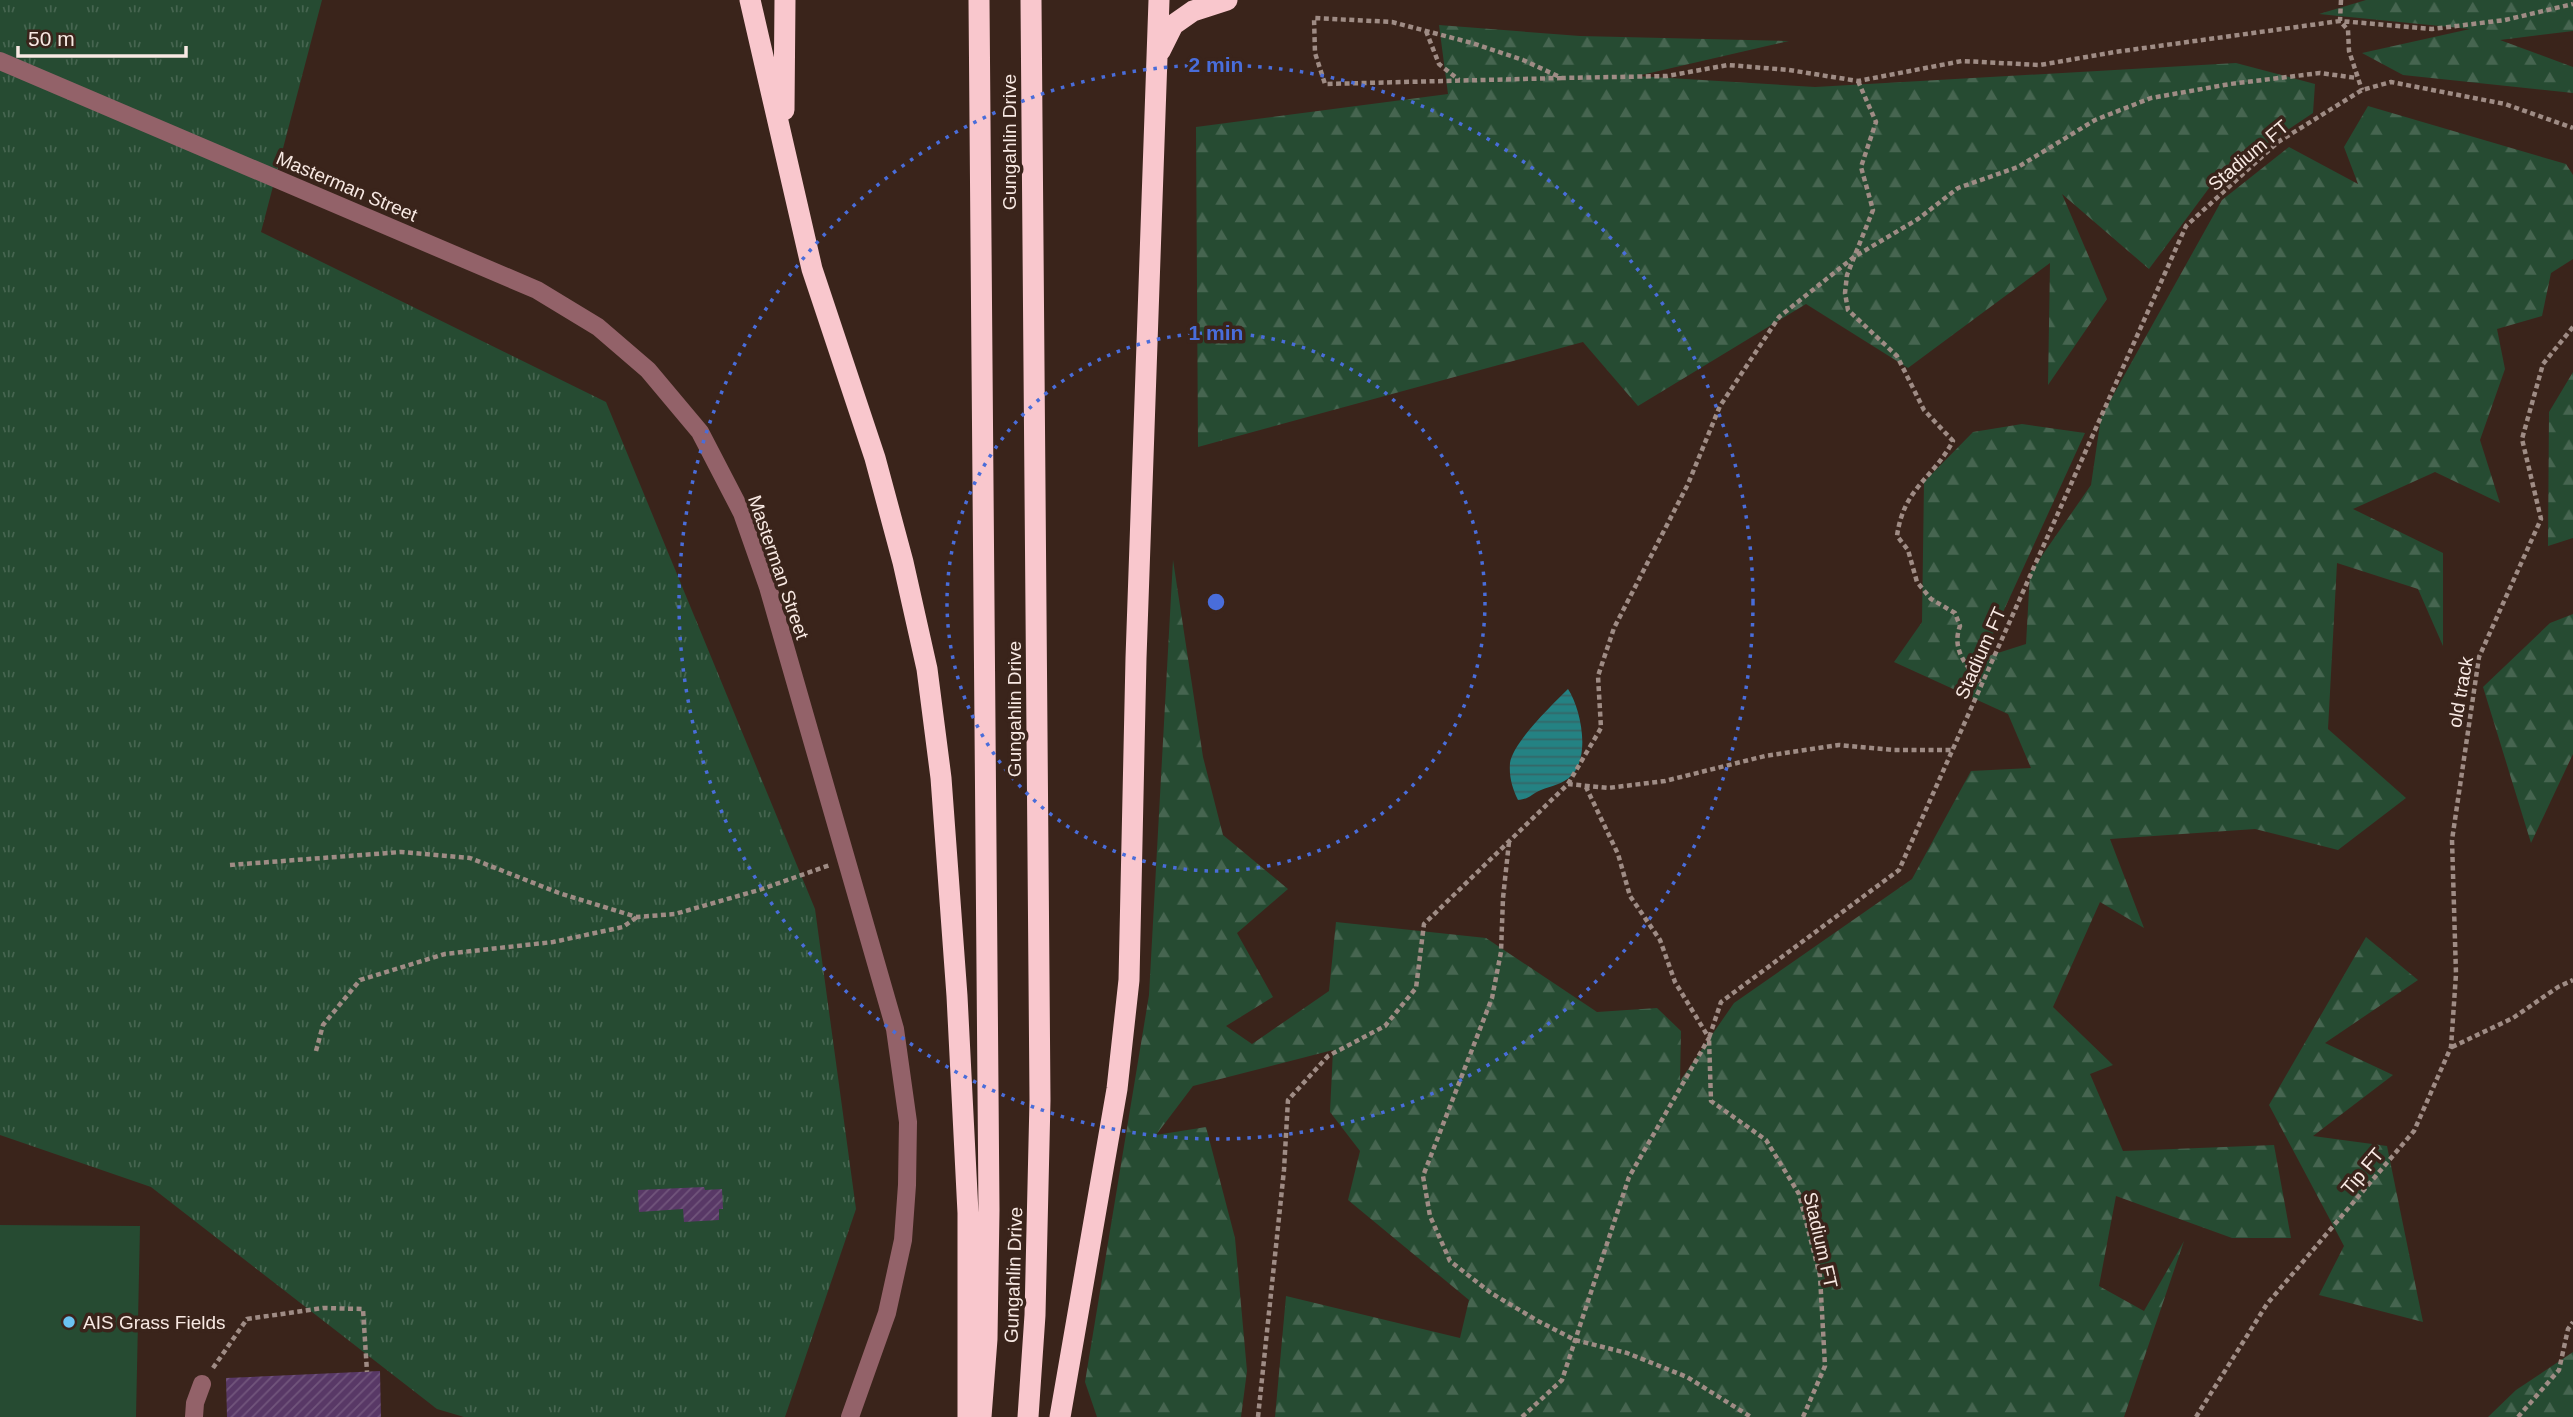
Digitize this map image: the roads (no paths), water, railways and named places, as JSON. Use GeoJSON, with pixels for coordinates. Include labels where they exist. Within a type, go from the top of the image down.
{"type":"FeatureCollection","features":[{"type":"Feature","properties":{"kind":"highway"},"geometry":{"type":"LineString","coordinates":[[750,0],[812,269],[875,458],[903,562],[927,669],[942,778],[957,996],[968,1213],[968,1417]]}},
{"type":"Feature","properties":{"kind":"highway"},"geometry":{"type":"LineString","coordinates":[[784,150],[785,0]]}},
{"type":"Feature","properties":{"kind":"highway","name":"Gungahlin Drive"},"geometry":{"type":"LineString","coordinates":[[979,0],[989,1210],[987,1339],[981,1417]]}},
{"type":"Feature","properties":{"kind":"highway","name":"Gungahlin Drive"},"geometry":{"type":"LineString","coordinates":[[1028,1417],[1035,1315],[1040,1100],[1031,0]]}},
{"type":"Feature","properties":{"kind":"highway"},"geometry":{"type":"LineString","coordinates":[[1060,1417],[1117,1089],[1129,980],[1136,657],[1159,0]]}},
{"type":"Feature","properties":{"kind":"highway"},"geometry":{"type":"LineString","coordinates":[[1157,57],[1173,25],[1193,11],[1227,0]]}},
{"type":"Feature","properties":{"kind":"street","name":"Masterman Street"},"geometry":{"type":"LineString","coordinates":[[0,61],[537,290],[598,327],[648,370],[700,432],[742,513],[768,587],[895,1029],[908,1122],[908,1185],[903,1240],[887,1313],[850,1417]]}},
{"type":"Feature","properties":{"kind":"street"},"geometry":{"type":"LineString","coordinates":[[194,1417],[195,1403],[202,1384]]}},
{"type":"Feature","properties":{"kind":"water"},"geometry":{"type":"Polygon","coordinates":[[[1568,689],[1577,708],[1582,733],[1581,757],[1577,768],[1571,776],[1557,785],[1518,800],[1511,777],[1510,763],[1513,754],[1534,724],[1568,689]]]}},
{"type":"Feature","properties":{"kind":"place","name":"AIS Grass Fields"},"geometry":{"type":"Point","coordinates":[69,1322]}}]}
